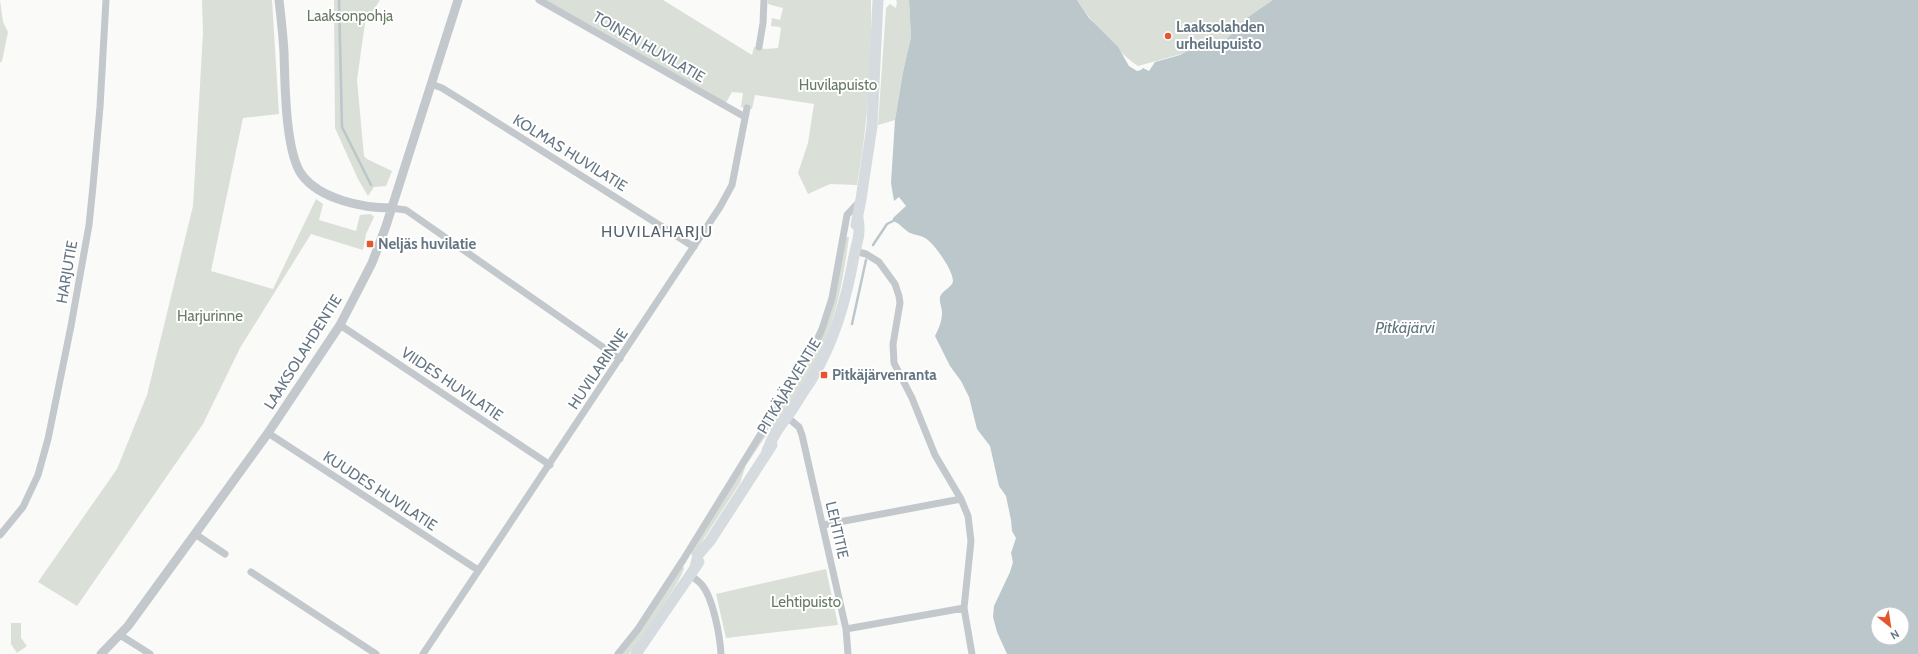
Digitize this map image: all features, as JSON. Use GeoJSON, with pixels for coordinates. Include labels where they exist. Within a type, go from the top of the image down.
{"type":"FeatureCollection","features":[{"type":"Feature","properties":{"kind":"main road","name":"PITKÄJÄRVENTIE"},"geometry":{"type":"LineString","coordinates":[[636,654],[692,571],[706,554],[710,541],[767,451],[776,429],[787,417],[822,361],[833,337],[842,311],[860,231],[858,218],[862,199],[875,98],[878,0]]}},
{"type":"Feature","properties":{"kind":"street","name":"HARJUTIE"},"geometry":{"type":"LineString","coordinates":[[0,535],[26,503],[38,475],[48,439],[71,326],[93,194],[100,108],[106,0]]}},
{"type":"Feature","properties":{"kind":"street"},"geometry":{"type":"LineString","coordinates":[[279,0],[287,113],[297,167],[306,180],[322,193],[361,204],[406,210],[620,359]]}},
{"type":"Feature","properties":{"kind":"street","name":"LAAKSOLAHDENTIE"},"geometry":{"type":"LineString","coordinates":[[101,654],[120,635],[195,534],[268,433],[340,325],[372,263],[458,0]]}},
{"type":"Feature","properties":{"kind":"street","name":"TOINEN HUVILATIE"},"geometry":{"type":"LineString","coordinates":[[540,0],[745,117]]}},
{"type":"Feature","properties":{"kind":"street"},"geometry":{"type":"LineString","coordinates":[[759,47],[763,23],[764,0]]}},
{"type":"Feature","properties":{"kind":"street","name":"KOLMAS HUVILATIE"},"geometry":{"type":"LineString","coordinates":[[431,84],[442,88],[694,247]]}},
{"type":"Feature","properties":{"kind":"street"},"geometry":{"type":"LineString","coordinates":[[745,117],[747,108]]}},
{"type":"Feature","properties":{"kind":"street","name":"HUVILARINNE"},"geometry":{"type":"LineString","coordinates":[[423,654],[694,247],[732,185],[745,117]]}},
{"type":"Feature","properties":{"kind":"street","name":"PITKÄJÄRVENTIE"},"geometry":{"type":"LineString","coordinates":[[618,654],[638,629],[683,560],[812,351],[822,330],[832,298],[847,214],[862,199]]}},
{"type":"Feature","properties":{"kind":"street"},"geometry":{"type":"LineString","coordinates":[[855,251],[866,254],[879,262],[894,284],[900,303],[893,344],[894,363],[912,398],[935,456],[961,499],[968,516],[971,541],[964,608],[972,654]]}},
{"type":"Feature","properties":{"kind":"street","name":"VIIDES HUVILATIE"},"geometry":{"type":"LineString","coordinates":[[340,325],[550,465]]}},
{"type":"Feature","properties":{"kind":"street","name":"LEHTITIE"},"geometry":{"type":"LineString","coordinates":[[787,417],[799,427],[802,435],[846,629],[848,654]]}},
{"type":"Feature","properties":{"kind":"street","name":"KUUDES HUVILATIE"},"geometry":{"type":"LineString","coordinates":[[268,433],[478,570]]}},
{"type":"Feature","properties":{"kind":"street"},"geometry":{"type":"LineString","coordinates":[[823,525],[961,499]]}},
{"type":"Feature","properties":{"kind":"street"},"geometry":{"type":"LineString","coordinates":[[195,534],[226,554]]}},
{"type":"Feature","properties":{"kind":"street"},"geometry":{"type":"LineString","coordinates":[[683,560],[701,583],[710,600],[720,642],[721,654]]}},
{"type":"Feature","properties":{"kind":"street"},"geometry":{"type":"LineString","coordinates":[[251,572],[376,654]]}},
{"type":"Feature","properties":{"kind":"street"},"geometry":{"type":"LineString","coordinates":[[846,629],[964,608]]}},
{"type":"Feature","properties":{"kind":"street"},"geometry":{"type":"LineString","coordinates":[[120,635],[150,654]]}},
{"type":"Feature","properties":{"kind":"green space"},"geometry":{"type":"Polygon","coordinates":[[[0,0],[3,22],[8,32],[2,61],[0,63],[0,0]]]}},
{"type":"Feature","properties":{"kind":"green space","name":"Harjurinne"},"geometry":{"type":"Polygon","coordinates":[[[202,0],[272,0],[279,114],[243,118],[211,271],[273,289],[316,199],[323,204],[319,220],[356,231],[360,215],[371,214],[374,217],[366,234],[363,250],[311,234],[240,348],[203,424],[77,606],[38,582],[117,469],[147,395],[193,206],[203,33],[202,0]]]}},
{"type":"Feature","properties":{"kind":"green space","name":"Laaksonpohja"},"geometry":{"type":"Polygon","coordinates":[[[334,0],[380,0],[365,23],[357,80],[364,156],[367,159],[392,171],[386,186],[374,187],[368,196],[358,179],[335,128],[334,0]]]}},
{"type":"Feature","properties":{"kind":"green space","name":"Huvilapuisto"},"geometry":{"type":"Polygon","coordinates":[[[544,0],[663,0],[752,55],[754,47],[766,49],[778,48],[781,29],[780,27],[771,26],[772,18],[780,20],[783,8],[768,4],[768,0],[871,0],[871,46],[868,93],[864,139],[857,185],[830,184],[808,194],[798,173],[808,143],[814,104],[755,95],[752,109],[741,107],[743,93],[732,92],[724,106],[544,0]]]}},
{"type":"Feature","properties":{"kind":"green space"},"geometry":{"type":"Polygon","coordinates":[[[896,0],[909,0],[911,37],[903,72],[895,120],[878,125],[886,8],[890,4],[896,8],[896,0]]]}},
{"type":"Feature","properties":{"kind":"green space","name":"Laaksolahden urheilupuisto"},"geometry":{"type":"Polygon","coordinates":[[[1077,0],[1323,0],[1311,18],[1138,66],[1121,53],[1105,36],[1077,0]]]}},
{"type":"Feature","properties":{"kind":"green space"},"geometry":{"type":"Polygon","coordinates":[[[845,237],[849,237],[843,278],[829,331],[819,355],[807,377],[794,399],[772,430],[767,427],[816,349],[845,237]]]}},
{"type":"Feature","properties":{"kind":"green space"},"geometry":{"type":"Polygon","coordinates":[[[765,431],[768,433],[746,465],[740,483],[692,557],[691,552],[765,431]]]}},
{"type":"Feature","properties":{"kind":"green space"},"geometry":{"type":"Polygon","coordinates":[[[684,567],[683,572],[671,593],[635,647],[629,654],[622,654],[681,568],[684,567]]]}},
{"type":"Feature","properties":{"kind":"green space","name":"Lehtipuisto"},"geometry":{"type":"Polygon","coordinates":[[[826,569],[838,625],[726,638],[716,594],[826,569]]]}},
{"type":"Feature","properties":{"kind":"green space"},"geometry":{"type":"Polygon","coordinates":[[[11,623],[21,623],[21,638],[27,646],[17,653],[11,644],[11,623]]]}},
{"type":"Feature","properties":{"kind":"water","name":"Pitkäjärvi"},"geometry":{"type":"Polygon","coordinates":[[[909,0],[1077,0],[1089,18],[1118,47],[1129,66],[1137,71],[1143,68],[1149,71],[1155,62],[1180,55],[1205,42],[1225,41],[1247,18],[1273,0],[1918,0],[1918,654],[1007,654],[997,632],[993,617],[994,606],[1010,572],[1013,562],[1011,553],[1016,538],[1012,531],[1006,496],[999,486],[990,446],[977,429],[969,397],[961,381],[950,366],[935,336],[941,318],[942,310],[940,297],[943,292],[953,283],[952,276],[942,257],[929,241],[923,237],[910,233],[893,221],[893,218],[906,206],[899,197],[894,201],[891,183],[895,120],[903,72],[911,37],[909,0]]]}},
{"type":"Feature","properties":{"kind":"waterway"},"geometry":{"type":"LineString","coordinates":[[339,0],[342,127],[371,185]]}},
{"type":"Feature","properties":{"kind":"waterway"},"geometry":{"type":"LineString","coordinates":[[873,245],[887,224],[893,221]]}},
{"type":"Feature","properties":{"kind":"waterway"},"geometry":{"type":"LineString","coordinates":[[852,324],[866,260]]}},
{"type":"Feature","properties":{"kind":"place","name":"Laaksolahden urheilupuisto"},"geometry":{"type":"Point","coordinates":[1168,36]}},
{"type":"Feature","properties":{"kind":"place","name":"Neljäs huvilatie"},"geometry":{"type":"Point","coordinates":[370,244]}},
{"type":"Feature","properties":{"kind":"place","name":"Pitkäjärvenranta"},"geometry":{"type":"Point","coordinates":[824,375]}},
{"type":"Feature","properties":{"kind":"district","name":"HUVILAHARJU"},"geometry":{"type":"Point","coordinates":[657,231]}}]}
